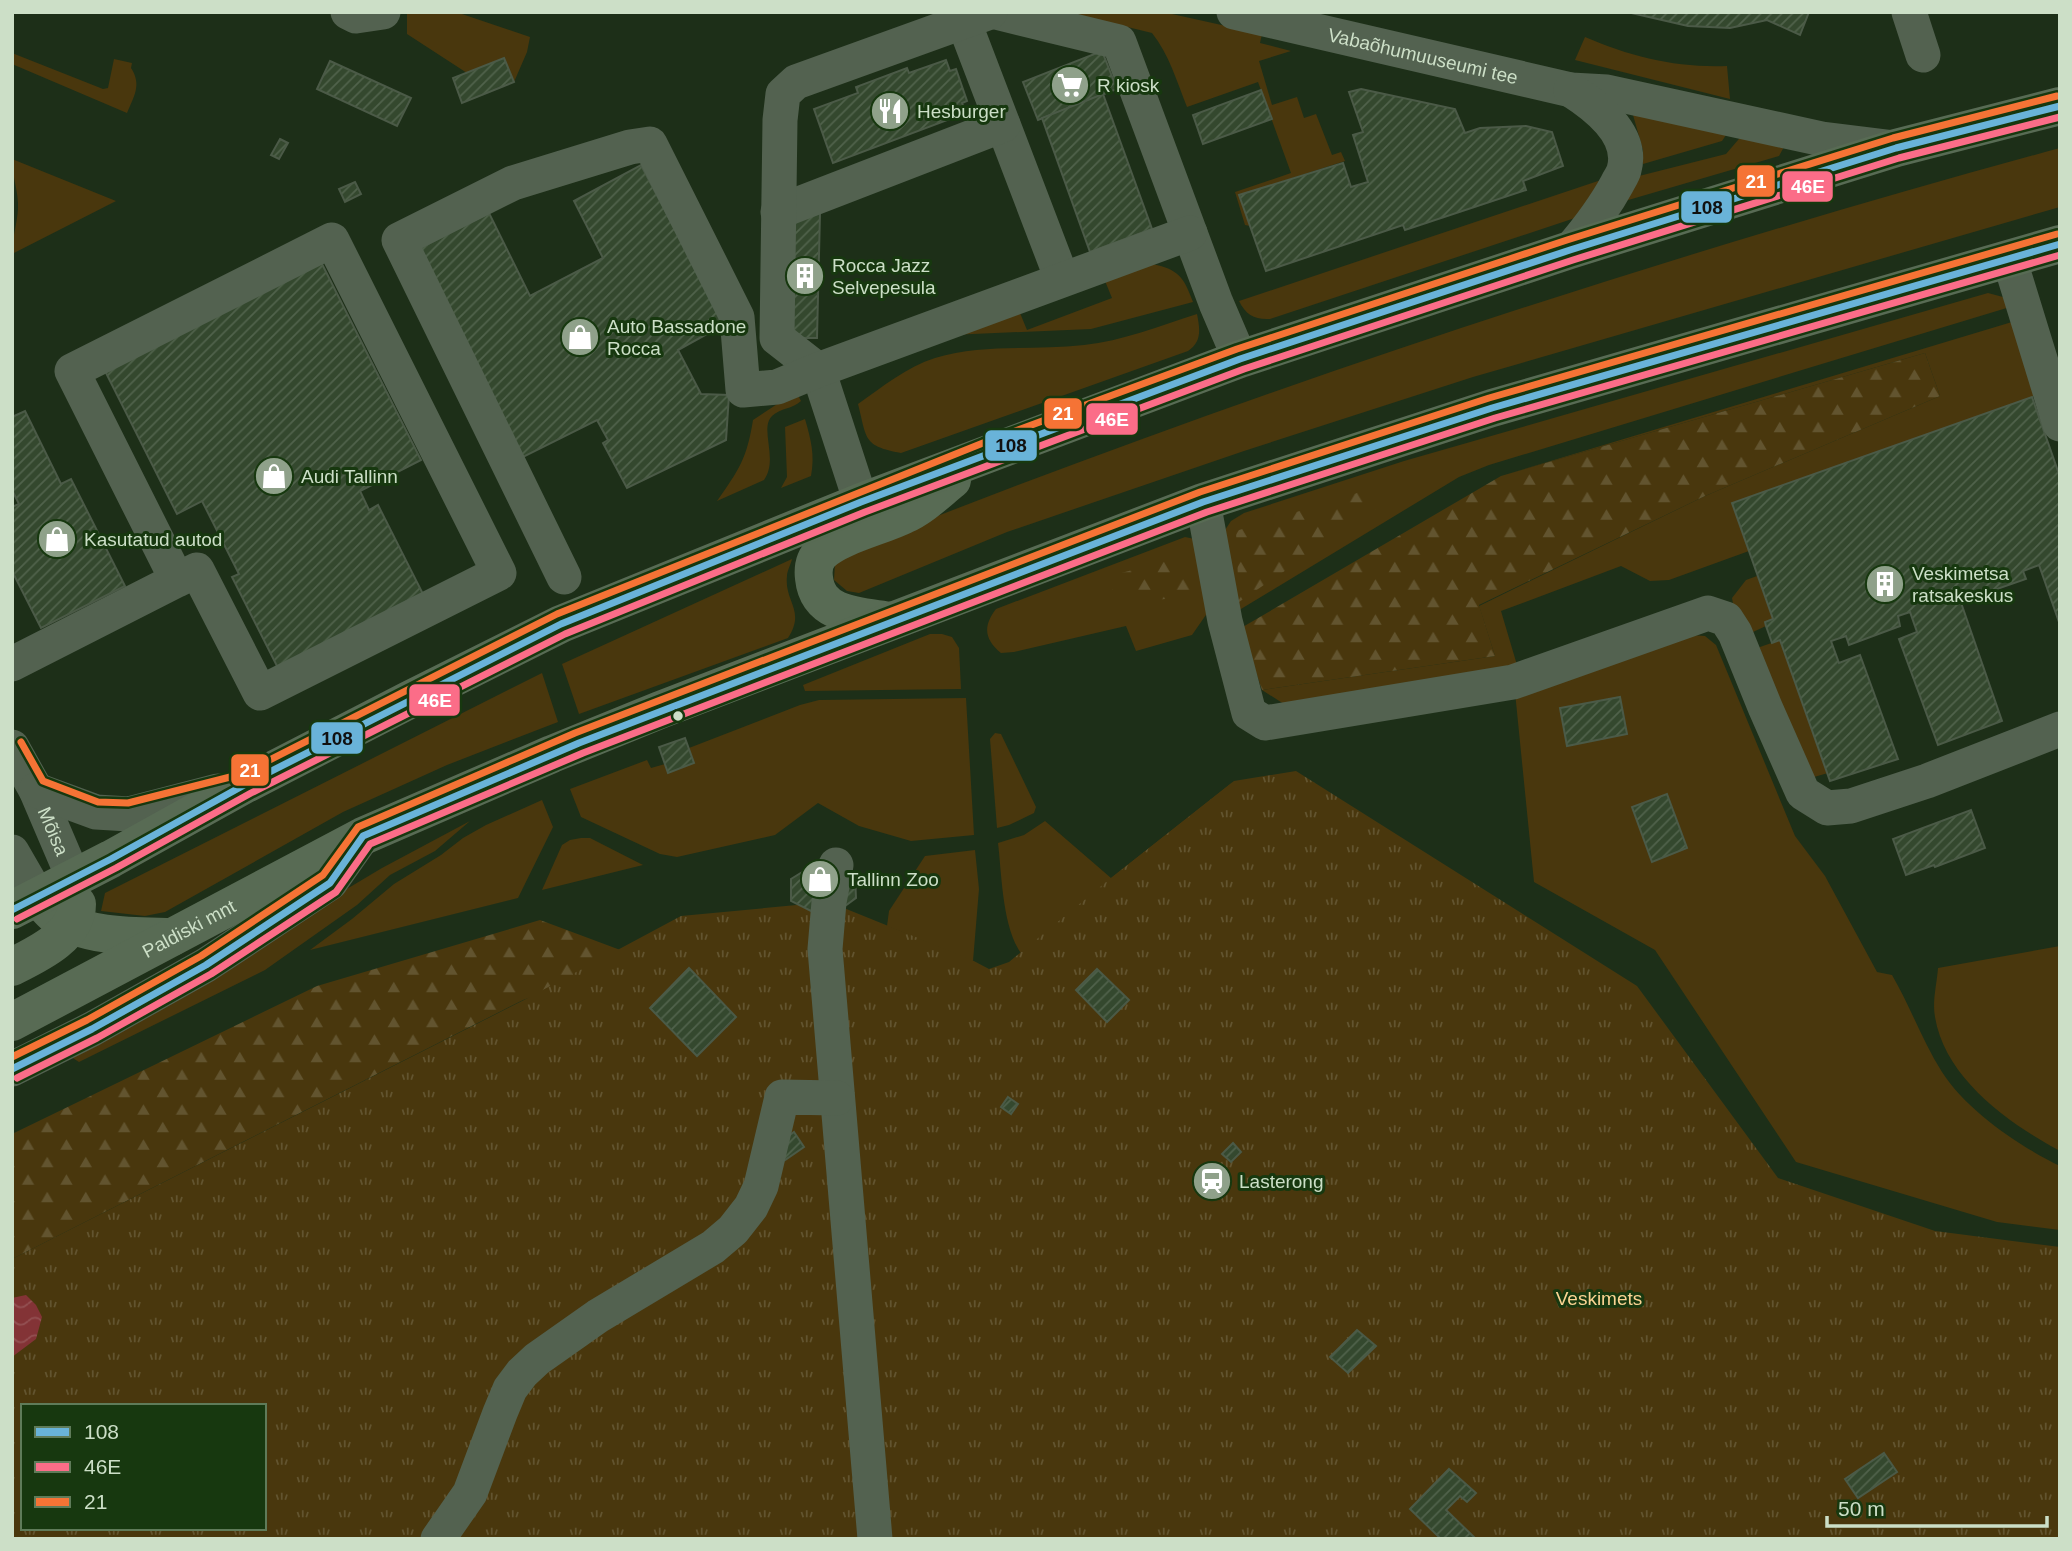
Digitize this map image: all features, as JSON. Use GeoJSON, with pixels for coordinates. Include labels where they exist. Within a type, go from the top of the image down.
{"type":"FeatureCollection","features":[{"type":"Feature","properties":{"kind":"main road"},"geometry":{"type":"LineString","coordinates":[[25,904],[246,784],[561,624],[860,502],[1240,359],[1570,250],[1896,148],[2060,106]]}},
{"type":"Feature","properties":{"kind":"main road","name":"Paldiski mnt"},"geometry":{"type":"LineString","coordinates":[[12,1022],[363,836],[570,746],[1203,502],[1492,408],[2060,244]]}},
{"type":"Feature","properties":{"kind":"main road"},"geometry":{"type":"LineString","coordinates":[[891,621],[839,612],[824,602],[815,587],[813,568],[820,554],[842,540],[904,516],[986,453]]}},
{"type":"Feature","properties":{"kind":"main road"},"geometry":{"type":"LineString","coordinates":[[12,967],[55,941],[73,925],[77,913],[74,879]]}},
{"type":"Feature","properties":{"kind":"main road"},"geometry":{"type":"LineString","coordinates":[[25,904],[73,925],[129,936],[174,937]]}},
{"type":"Feature","properties":{"kind":"street"},"geometry":{"type":"LineString","coordinates":[[348,12],[356,16],[383,12]]}},
{"type":"Feature","properties":{"kind":"street"},"geometry":{"type":"LineString","coordinates":[[996,12],[1119,42],[1240,359]]}},
{"type":"Feature","properties":{"kind":"street","name":"Vabaõhumuuseumi tee"},"geometry":{"type":"LineString","coordinates":[[1234,12],[1571,90]]}},
{"type":"Feature","properties":{"kind":"street"},"geometry":{"type":"LineString","coordinates":[[1909,12],[1923,55]]}},
{"type":"Feature","properties":{"kind":"street"},"geometry":{"type":"LineString","coordinates":[[860,502],[818,370],[777,338],[779,134],[783,94],[796,82],[971,21],[1003,125],[1062,279]]}},
{"type":"Feature","properties":{"kind":"street"},"geometry":{"type":"LineString","coordinates":[[1571,90],[1607,92],[1822,139],[1896,148]]}},
{"type":"Feature","properties":{"kind":"street"},"geometry":{"type":"LineString","coordinates":[[1570,250],[1603,209],[1625,169],[1623,147],[1613,124],[1594,104],[1571,90]]}},
{"type":"Feature","properties":{"kind":"street"},"geometry":{"type":"LineString","coordinates":[[778,212],[1003,125]]}},
{"type":"Feature","properties":{"kind":"street"},"geometry":{"type":"LineString","coordinates":[[564,577],[399,240],[513,183],[630,147],[650,144],[737,317],[743,390],[777,387],[1190,233]]}},
{"type":"Feature","properties":{"kind":"street"},"geometry":{"type":"LineString","coordinates":[[12,664],[197,570],[260,693],[499,573],[332,240],[72,371],[177,580]]}},
{"type":"Feature","properties":{"kind":"street"},"geometry":{"type":"LineString","coordinates":[[2008,258],[2060,424]]}},
{"type":"Feature","properties":{"kind":"street"},"geometry":{"type":"LineString","coordinates":[[1203,502],[1225,621],[1249,713],[1265,723],[1513,682],[1708,613],[1726,619],[1735,633],[1803,793],[1827,808],[1851,806],[1927,781],[2060,729]]}},
{"type":"Feature","properties":{"kind":"street","name":"Mõisa"},"geometry":{"type":"LineString","coordinates":[[12,747],[36,790],[74,879]]}},
{"type":"Feature","properties":{"kind":"street"},"geometry":{"type":"LineString","coordinates":[[36,790],[96,812],[129,814],[246,784]]}},
{"type":"Feature","properties":{"kind":"street","name":"Paldiski mnt"},"geometry":{"type":"LineString","coordinates":[[12,1069],[92,1029],[206,965],[331,883],[363,836]]}},
{"type":"Feature","properties":{"kind":"street"},"geometry":{"type":"LineString","coordinates":[[12,852],[25,904]]}},
{"type":"Feature","properties":{"kind":"street"},"geometry":{"type":"LineString","coordinates":[[836,865],[829,902],[825,949],[875,1539]]}},
{"type":"Feature","properties":{"kind":"street"},"geometry":{"type":"LineString","coordinates":[[438,1539],[470,1493],[510,1389],[522,1373],[597,1316],[713,1247],[733,1230],[751,1208],[761,1186],[782,1097],[837,1098]]}},
{"type":"Feature","properties":{"kind":"green space"},"geometry":{"type":"Polygon","coordinates":[[[407,12],[456,12],[530,37],[527,52],[514,82],[504,58],[467,73],[407,34],[407,12]]]}},
{"type":"Feature","properties":{"kind":"green space"},"geometry":{"type":"Polygon","coordinates":[[[1066,12],[1163,12],[1262,34],[1260,43],[1291,51],[1259,61],[1272,105],[1297,97],[1304,118],[1316,114],[1332,155],[1341,152],[1345,161],[1240,195],[1250,226],[1245,225],[1235,192],[1291,173],[1258,82],[1187,107],[1168,59],[1152,33],[1066,12]]]}},
{"type":"Feature","properties":{"kind":"green space"},"geometry":{"type":"Polygon","coordinates":[[[1585,37],[1655,60],[1727,66],[1730,99],[1575,60],[1585,37]]]}},
{"type":"Feature","properties":{"kind":"green space"},"geometry":{"type":"Polygon","coordinates":[[[12,53],[103,89],[108,88],[114,59],[132,63],[136,85],[127,113],[12,64],[12,53]]]}},
{"type":"Feature","properties":{"kind":"green space"},"geometry":{"type":"Polygon","coordinates":[[[1633,115],[1730,129],[1722,141],[1643,164],[1643,150],[1633,115]]]}},
{"type":"Feature","properties":{"kind":"green space"},"geometry":{"type":"Polygon","coordinates":[[[1744,133],[1785,145],[1779,156],[1625,201],[1639,176],[1726,154],[1744,133]]]}},
{"type":"Feature","properties":{"kind":"green space"},"geometry":{"type":"Polygon","coordinates":[[[2060,148],[2060,207],[1473,377],[1007,532],[859,593],[847,591],[834,580],[835,563],[846,552],[1145,438],[1296,384],[1599,283],[1752,236],[2060,148]]]}},
{"type":"Feature","properties":{"kind":"green space"},"geometry":{"type":"Polygon","coordinates":[[[12,159],[116,201],[12,254],[18,203],[12,159]]]}},
{"type":"Feature","properties":{"kind":"green space"},"geometry":{"type":"Polygon","coordinates":[[[1610,177],[1578,217],[1270,319],[1252,316],[1239,301],[1610,177]]]}},
{"type":"Feature","properties":{"kind":"green space"},"geometry":{"type":"Polygon","coordinates":[[[1152,264],[1179,276],[1193,302],[1091,329],[950,335],[1020,313],[1027,330],[1112,298],[1105,281],[1152,264]]]}},
{"type":"Feature","properties":{"kind":"green space"},"geometry":{"type":"Polygon","coordinates":[[[1988,293],[2003,297],[2010,307],[1489,465],[1459,477],[1236,612],[1225,530],[1231,521],[1244,513],[1404,461],[1988,293]]]}},
{"type":"Feature","properties":{"kind":"green space"},"geometry":{"type":"Polygon","coordinates":[[[1197,314],[1198,339],[1188,351],[901,453],[873,444],[866,433],[858,404],[905,372],[935,358],[972,350],[1065,347],[1098,343],[1197,314]]]}},
{"type":"Feature","properties":{"kind":"green space"},"geometry":{"type":"Polygon","coordinates":[[[2012,322],[2041,388],[2032,397],[1732,503],[1749,551],[1669,580],[1650,581],[1621,566],[1501,611],[1517,665],[1287,706],[1262,690],[1495,656],[1479,606],[1705,496],[1940,396],[1925,353],[1501,476],[2012,322]]]}},
{"type":"Feature","properties":{"kind":"green space"},"geometry":{"type":"Polygon","coordinates":[[[1925,353],[1940,396],[1705,496],[1479,605],[1495,656],[1262,690],[1241,628],[1501,476],[1925,353]]]}},
{"type":"Feature","properties":{"kind":"green space"},"geometry":{"type":"Polygon","coordinates":[[[791,395],[798,395],[801,401],[775,413],[769,422],[767,429],[770,463],[764,480],[717,501],[741,463],[753,420],[791,395]]]}},
{"type":"Feature","properties":{"kind":"green space"},"geometry":{"type":"Polygon","coordinates":[[[805,419],[812,448],[811,476],[781,488],[787,477],[785,427],[805,419]]]}},
{"type":"Feature","properties":{"kind":"green space"},"geometry":{"type":"Polygon","coordinates":[[[1392,482],[1380,506],[1239,602],[1236,531],[1392,482]]]}},
{"type":"Feature","properties":{"kind":"green space"},"geometry":{"type":"Polygon","coordinates":[[[1185,537],[1195,539],[1208,612],[1192,635],[1136,651],[1126,626],[1014,652],[1001,653],[991,643],[987,627],[996,609],[1185,537]]]}},
{"type":"Feature","properties":{"kind":"green space"},"geometry":{"type":"Polygon","coordinates":[[[1180,557],[1192,569],[1195,593],[1154,600],[1112,593],[1114,575],[1180,557]]]}},
{"type":"Feature","properties":{"kind":"green space"},"geometry":{"type":"Polygon","coordinates":[[[792,559],[787,585],[795,620],[788,638],[579,714],[562,664],[792,559]]]}},
{"type":"Feature","properties":{"kind":"green space"},"geometry":{"type":"Polygon","coordinates":[[[1757,576],[1773,619],[1753,632],[1735,615],[1732,598],[1746,580],[1757,576]]]}},
{"type":"Feature","properties":{"kind":"green space"},"geometry":{"type":"Polygon","coordinates":[[[930,634],[952,637],[959,648],[961,689],[805,691],[803,685],[930,634]]]}},
{"type":"Feature","properties":{"kind":"green space"},"geometry":{"type":"Polygon","coordinates":[[[1691,635],[1705,636],[1716,645],[1795,836],[1825,876],[1877,972],[1892,975],[1942,1072],[1965,1100],[1995,1126],[2060,1166],[2060,1230],[1997,1222],[1796,1162],[1655,950],[1534,882],[1515,692],[1691,635]],[[1560,709],[1567,745],[1627,734],[1560,709]],[[1667,794],[1632,807],[1652,861],[1686,848],[1667,794]]]}},
{"type":"Feature","properties":{"kind":"green space"},"geometry":{"type":"Polygon","coordinates":[[[1780,640],[1828,773],[1807,779],[1753,656],[1760,647],[1780,640]]]}},
{"type":"Feature","properties":{"kind":"green space"},"geometry":{"type":"Polygon","coordinates":[[[542,673],[558,722],[447,765],[343,812],[165,912],[145,916],[101,911],[105,893],[542,673]]]}},
{"type":"Feature","properties":{"kind":"green space"},"geometry":{"type":"Polygon","coordinates":[[[966,698],[974,835],[911,841],[859,826],[818,803],[775,835],[677,857],[660,854],[581,817],[570,789],[647,760],[651,768],[665,764],[668,772],[694,763],[689,748],[819,700],[966,698]]]}},
{"type":"Feature","properties":{"kind":"green space"},"geometry":{"type":"Polygon","coordinates":[[[995,733],[1001,734],[1036,807],[1034,813],[997,828],[990,739],[995,733]]]}},
{"type":"Feature","properties":{"kind":"green space","name":"Veskimets"},"geometry":{"type":"Polygon","coordinates":[[[1296,771],[1637,986],[1778,1178],[1935,1231],[2060,1247],[2060,1539],[12,1539],[12,1259],[524,1000],[681,916],[829,902],[989,969],[1009,962],[1234,781],[1296,771]]]}},
{"type":"Feature","properties":{"kind":"green space"},"geometry":{"type":"Polygon","coordinates":[[[1234,781],[1081,928],[1027,960],[1012,937],[1008,921],[998,843],[1024,835],[1045,821],[1111,878],[1234,781]]]}},
{"type":"Feature","properties":{"kind":"green space"},"geometry":{"type":"Polygon","coordinates":[[[542,800],[553,827],[518,898],[310,950],[394,884],[463,838],[542,800]]]}},
{"type":"Feature","properties":{"kind":"green space"},"geometry":{"type":"Polygon","coordinates":[[[470,821],[435,851],[390,875],[357,905],[265,970],[79,1062],[68,1055],[382,868],[470,821]]]}},
{"type":"Feature","properties":{"kind":"green space"},"geometry":{"type":"Polygon","coordinates":[[[581,838],[590,838],[643,865],[542,890],[562,845],[581,838]]]}},
{"type":"Feature","properties":{"kind":"green space"},"geometry":{"type":"Polygon","coordinates":[[[975,850],[979,889],[973,961],[887,926],[889,911],[925,856],[975,850]]]}},
{"type":"Feature","properties":{"kind":"green space"},"geometry":{"type":"Polygon","coordinates":[[[540,920],[639,957],[523,1000],[12,1259],[12,1134],[317,986],[540,920]]]}},
{"type":"Feature","properties":{"kind":"green space"},"geometry":{"type":"Polygon","coordinates":[[[2060,946],[2060,1151],[2000,1112],[1965,1079],[1951,1060],[1941,1039],[1934,1005],[1938,968],[2060,946]]]}},
{"type":"Feature","properties":{"kind":"water"},"geometry":{"type":"Polygon","coordinates":[[[26,1295],[36,1305],[42,1317],[36,1339],[12,1357],[12,1298],[26,1295]]]}},
{"type":"Feature","properties":{"kind":"building"},"geometry":{"type":"Polygon","coordinates":[[[1627,12],[1809,12],[1800,35],[1767,20],[1730,28],[1688,26],[1627,12]]]}},
{"type":"Feature","properties":{"kind":"building","name":"R kiosk"},"geometry":{"type":"Polygon","coordinates":[[[1102,51],[1117,89],[1038,120],[1023,82],[1102,51]]]}},
{"type":"Feature","properties":{"kind":"building"},"geometry":{"type":"Polygon","coordinates":[[[504,58],[514,82],[462,103],[453,78],[504,58]]]}},
{"type":"Feature","properties":{"kind":"building","name":"Hesburger"},"geometry":{"type":"Polygon","coordinates":[[[946,60],[950,71],[956,69],[967,101],[962,103],[966,113],[833,163],[814,109],[858,93],[856,87],[907,68],[909,73],[946,60]]]}},
{"type":"Feature","properties":{"kind":"building"},"geometry":{"type":"Polygon","coordinates":[[[330,61],[411,98],[397,126],[317,89],[330,61]]]}},
{"type":"Feature","properties":{"kind":"building"},"geometry":{"type":"Polygon","coordinates":[[[1361,89],[1455,109],[1465,133],[1480,128],[1526,126],[1552,132],[1563,166],[1523,181],[1526,190],[1405,230],[1403,225],[1266,271],[1239,195],[1343,163],[1351,187],[1368,182],[1353,135],[1363,132],[1349,92],[1361,89]]]}},
{"type":"Feature","properties":{"kind":"building"},"geometry":{"type":"Polygon","coordinates":[[[1261,90],[1272,119],[1203,144],[1193,115],[1261,90]]]}},
{"type":"Feature","properties":{"kind":"building"},"geometry":{"type":"Polygon","coordinates":[[[1103,94],[1152,229],[1090,252],[1042,118],[1103,94]]]}},
{"type":"Feature","properties":{"kind":"building"},"geometry":{"type":"Polygon","coordinates":[[[280,139],[288,143],[279,159],[271,155],[280,139]]]}},
{"type":"Feature","properties":{"kind":"building","name":"Auto Bassadone Rocca"},"geometry":{"type":"Polygon","coordinates":[[[641,165],[725,324],[678,350],[701,394],[729,395],[726,440],[627,488],[603,443],[608,440],[597,420],[519,459],[416,250],[489,213],[530,296],[603,258],[574,201],[641,165]]]}},
{"type":"Feature","properties":{"kind":"building"},"geometry":{"type":"Polygon","coordinates":[[[355,182],[361,194],[345,202],[339,189],[355,182]]]}},
{"type":"Feature","properties":{"kind":"building","name":"Rocca Jazz Selvepesula"},"geometry":{"type":"Polygon","coordinates":[[[794,213],[820,213],[817,338],[790,338],[794,213]]]}},
{"type":"Feature","properties":{"kind":"building","name":"Audi Tallinn"},"geometry":{"type":"Polygon","coordinates":[[[321,262],[421,460],[360,491],[369,510],[378,505],[426,600],[281,674],[232,577],[239,574],[202,501],[177,514],[105,371],[321,262]]]}},
{"type":"Feature","properties":{"kind":"building","name":"Veskimetsa ratsakeskus"},"geometry":{"type":"Polygon","coordinates":[[[2032,397],[2060,477],[2060,625],[2039,565],[2023,571],[2026,579],[1974,597],[1971,590],[1958,594],[2002,721],[1938,745],[1899,639],[1917,632],[1910,612],[1898,616],[1900,626],[1849,645],[1846,636],[1831,641],[1839,663],[1860,655],[1898,759],[1830,781],[1780,640],[1772,643],[1766,626],[1765,622],[1773,619],[1732,503],[2032,397]]]}},
{"type":"Feature","properties":{"kind":"building","name":"Kasutatud autod"},"geometry":{"type":"Polygon","coordinates":[[[25,411],[61,484],[71,479],[125,586],[41,628],[12,571],[12,507],[19,504],[12,490],[12,417],[25,411]]]}},
{"type":"Feature","properties":{"kind":"building"},"geometry":{"type":"Polygon","coordinates":[[[1620,697],[1627,734],[1567,746],[1560,708],[1620,697]]]}},
{"type":"Feature","properties":{"kind":"building"},"geometry":{"type":"Polygon","coordinates":[[[685,738],[694,763],[668,773],[659,747],[685,738]]]}},
{"type":"Feature","properties":{"kind":"building"},"geometry":{"type":"Polygon","coordinates":[[[1667,794],[1687,848],[1652,862],[1632,807],[1667,794]]]}},
{"type":"Feature","properties":{"kind":"building"},"geometry":{"type":"Polygon","coordinates":[[[1971,810],[1985,848],[1906,875],[1893,839],[1971,810]]]}},
{"type":"Feature","properties":{"kind":"building"},"geometry":{"type":"Polygon","coordinates":[[[822,860],[855,875],[856,898],[827,919],[791,901],[791,879],[822,860]]]}},
{"type":"Feature","properties":{"kind":"building"},"geometry":{"type":"Polygon","coordinates":[[[689,968],[736,1017],[697,1056],[650,1008],[689,968]]]}},
{"type":"Feature","properties":{"kind":"building"},"geometry":{"type":"Polygon","coordinates":[[[1097,969],[1129,1000],[1107,1022],[1076,990],[1097,969]]]}},
{"type":"Feature","properties":{"kind":"building"},"geometry":{"type":"Polygon","coordinates":[[[1008,1097],[1018,1104],[1011,1114],[1001,1107],[1008,1097]]]}},
{"type":"Feature","properties":{"kind":"building"},"geometry":{"type":"Polygon","coordinates":[[[794,1132],[804,1147],[785,1160],[775,1146],[794,1132]]]}},
{"type":"Feature","properties":{"kind":"building"},"geometry":{"type":"Polygon","coordinates":[[[1233,1143],[1241,1152],[1231,1162],[1222,1154],[1233,1143]]]}},
{"type":"Feature","properties":{"kind":"building"},"geometry":{"type":"Polygon","coordinates":[[[1357,1330],[1376,1346],[1348,1373],[1330,1357],[1357,1330]]]}},
{"type":"Feature","properties":{"kind":"building"},"geometry":{"type":"Polygon","coordinates":[[[1884,1453],[1897,1472],[1858,1498],[1845,1479],[1884,1453]]]}},
{"type":"Feature","properties":{"kind":"building"},"geometry":{"type":"Polygon","coordinates":[[[1449,1469],[1476,1493],[1467,1502],[1460,1496],[1446,1510],[1476,1539],[1441,1539],[1410,1509],[1449,1469]]]}},
{"type":"Feature","properties":{"kind":"transit line","name":"21"},"geometry":{"type":"LineString","coordinates":[[21,742],[43,781],[98,802],[128,803],[242,774],[557,614],[983,443],[1237,349],[1567,240],[1893,138],[2057,96]]}},
{"type":"Feature","properties":{"kind":"transit line","name":"108"},"geometry":{"type":"LineString","coordinates":[[12,910],[246,784],[561,624],[861,502],[1240,359],[1570,250],[1896,148],[2060,106]]}},
{"type":"Feature","properties":{"kind":"transit line","name":"46E"},"geometry":{"type":"LineString","coordinates":[[17,919],[251,793],[565,634],[865,512],[1244,369],[1573,260],[1899,158],[2060,117]]}},
{"type":"Feature","properties":{"kind":"transit line","name":"21"},"geometry":{"type":"LineString","coordinates":[[12,1057],[87,1020],[201,956],[323,875],[358,827],[575,733],[1200,492],[1489,398],[2057,234]]}},
{"type":"Feature","properties":{"kind":"transit line","name":"108"},"geometry":{"type":"LineString","coordinates":[[12,1069],[92,1029],[206,965],[330,883],[363,836],[579,743],[1203,502],[1492,408],[2060,244]]}},
{"type":"Feature","properties":{"kind":"transit line","name":"46E"},"geometry":{"type":"LineString","coordinates":[[17,1078],[97,1038],[211,974],[336,892],[370,844],[583,753],[1207,512],[1495,418],[2060,255]]}},
{"type":"Feature","properties":{"kind":"place","name":"R kiosk"},"geometry":{"type":"Point","coordinates":[1070,85]}},
{"type":"Feature","properties":{"kind":"place","name":"Hesburger"},"geometry":{"type":"Point","coordinates":[890,111]}},
{"type":"Feature","properties":{"kind":"place","name":"Rocca Jazz Selvepesula"},"geometry":{"type":"Point","coordinates":[805,276]}},
{"type":"Feature","properties":{"kind":"place","name":"Auto Bassadone Rocca"},"geometry":{"type":"Point","coordinates":[580,337]}},
{"type":"Feature","properties":{"kind":"place","name":"Audi Tallinn"},"geometry":{"type":"Point","coordinates":[274,476]}},
{"type":"Feature","properties":{"kind":"place","name":"Kasutatud autod"},"geometry":{"type":"Point","coordinates":[57,539]}},
{"type":"Feature","properties":{"kind":"place","name":"Veskimetsa ratsakeskus"},"geometry":{"type":"Point","coordinates":[1885,584]}},
{"type":"Feature","properties":{"kind":"place","name":"Tallinn Zoo"},"geometry":{"type":"Point","coordinates":[820,879]}},
{"type":"Feature","properties":{"kind":"place","name":"Lasterong"},"geometry":{"type":"Point","coordinates":[1212,1181]}}]}
